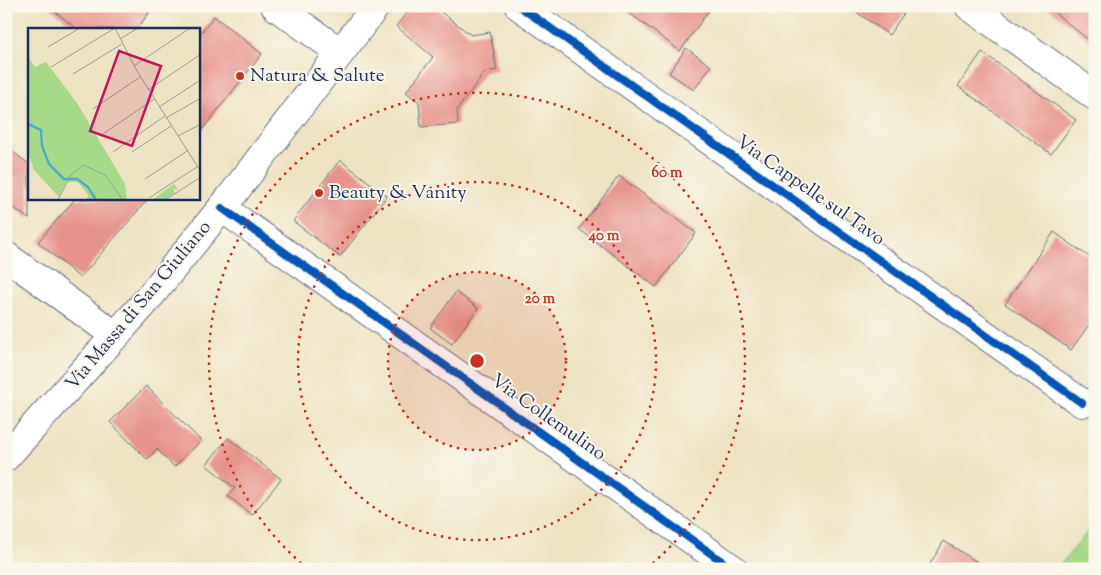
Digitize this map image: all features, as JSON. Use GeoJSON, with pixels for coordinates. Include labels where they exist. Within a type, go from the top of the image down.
{"type":"FeatureCollection","features":[{"type":"Feature","properties":{"kind":"street"},"geometry":{"type":"LineString","coordinates":[[275,6],[340,52]]}},
{"type":"Feature","properties":{"kind":"street","name":"Via Massa di San Giuliano"},"geometry":{"type":"LineString","coordinates":[[6,457],[116,336],[222,208],[376,6]]}},
{"type":"Feature","properties":{"kind":"street","name":"Via Cappelle sul Tavo"},"geometry":{"type":"LineString","coordinates":[[519,6],[1082,403]]}},
{"type":"Feature","properties":{"kind":"street"},"geometry":{"type":"LineString","coordinates":[[969,6],[1095,96]]}},
{"type":"Feature","properties":{"kind":"street","name":"Via Collemulino"},"geometry":{"type":"LineString","coordinates":[[222,208],[733,569]]}},
{"type":"Feature","properties":{"kind":"street"},"geometry":{"type":"LineString","coordinates":[[6,256],[116,336]]}},
{"type":"Feature","properties":{"kind":"green space"},"geometry":{"type":"Polygon","coordinates":[[[1095,523],[1095,569],[1057,569],[1095,523]]]}},
{"type":"Feature","properties":{"kind":"building"},"geometry":{"type":"Polygon","coordinates":[[[48,6],[154,6],[138,28],[76,28],[48,6]]]}},
{"type":"Feature","properties":{"kind":"building"},"geometry":{"type":"Polygon","coordinates":[[[412,6],[433,6],[471,35],[490,32],[497,70],[485,72],[457,110],[458,124],[421,127],[419,102],[406,92],[433,57],[396,26],[412,6]]]}},
{"type":"Feature","properties":{"kind":"building"},"geometry":{"type":"Polygon","coordinates":[[[620,6],[712,6],[680,51],[620,6]]]}},
{"type":"Feature","properties":{"kind":"building"},"geometry":{"type":"Polygon","coordinates":[[[848,6],[909,6],[889,35],[848,6]]]}},
{"type":"Feature","properties":{"kind":"building"},"geometry":{"type":"Polygon","coordinates":[[[1046,6],[1095,6],[1095,45],[1046,6]]]}},
{"type":"Feature","properties":{"kind":"building"},"geometry":{"type":"Polygon","coordinates":[[[214,16],[262,54],[200,133],[200,34],[214,16]]]}},
{"type":"Feature","properties":{"kind":"building"},"geometry":{"type":"Polygon","coordinates":[[[686,48],[711,66],[694,90],[669,73],[686,48]]]}},
{"type":"Feature","properties":{"kind":"building"},"geometry":{"type":"Polygon","coordinates":[[[982,52],[1076,120],[1051,154],[958,86],[982,52]]]}},
{"type":"Feature","properties":{"kind":"building"},"geometry":{"type":"Polygon","coordinates":[[[6,147],[28,163],[29,219],[6,202],[6,147]]]}},
{"type":"Feature","properties":{"kind":"building"},"geometry":{"type":"Polygon","coordinates":[[[340,160],[387,196],[340,257],[293,221],[340,160]]]}},
{"type":"Feature","properties":{"kind":"building"},"geometry":{"type":"Polygon","coordinates":[[[619,176],[696,233],[656,287],[579,229],[619,176]]]}},
{"type":"Feature","properties":{"kind":"building"},"geometry":{"type":"Polygon","coordinates":[[[74,200],[147,200],[80,278],[38,242],[74,200]]]}},
{"type":"Feature","properties":{"kind":"building"},"geometry":{"type":"Polygon","coordinates":[[[1054,232],[1095,261],[1095,316],[1071,350],[1005,304],[1054,232]]]}},
{"type":"Feature","properties":{"kind":"building"},"geometry":{"type":"Polygon","coordinates":[[[456,292],[478,308],[452,344],[430,328],[456,292]]]}},
{"type":"Feature","properties":{"kind":"building"},"geometry":{"type":"Polygon","coordinates":[[[146,386],[201,441],[174,467],[157,449],[147,459],[110,422],[146,386]]]}},
{"type":"Feature","properties":{"kind":"building"},"geometry":{"type":"Polygon","coordinates":[[[228,438],[281,479],[252,515],[228,496],[235,488],[206,465],[228,438]]]}},
{"type":"Feature","properties":{"kind":"building"},"geometry":{"type":"Polygon","coordinates":[[[944,541],[988,569],[927,569],[944,541]]]}},
{"type":"Feature","properties":{"kind":"cycle path"},"geometry":{"type":"LineString","coordinates":[[519,6],[1082,403]]}},
{"type":"Feature","properties":{"kind":"cycle path"},"geometry":{"type":"LineString","coordinates":[[222,208],[733,569]]}},
{"type":"Feature","properties":{"kind":"place","name":"Natura & Salute"},"geometry":{"type":"Point","coordinates":[240,76]}},
{"type":"Feature","properties":{"kind":"place","name":"Beauty & Vanity"},"geometry":{"type":"Point","coordinates":[319,193]}}]}
